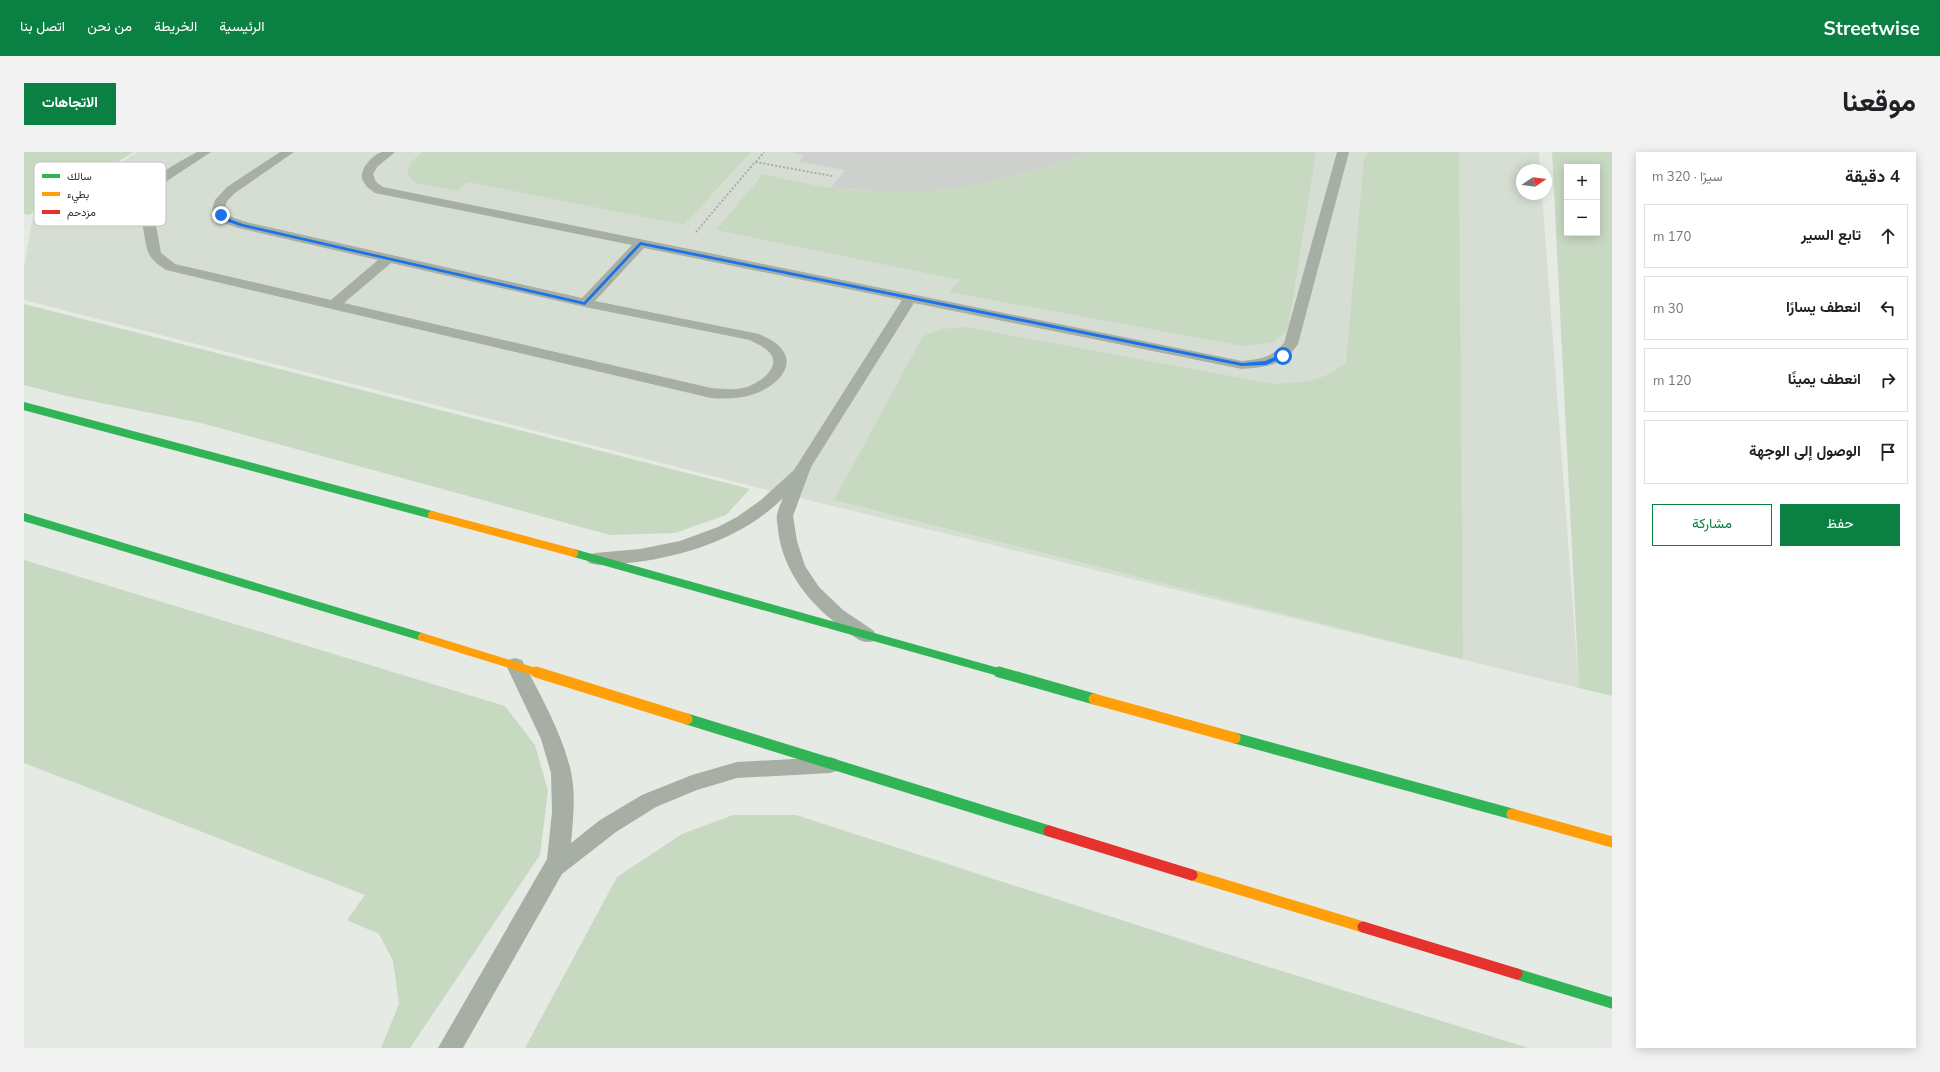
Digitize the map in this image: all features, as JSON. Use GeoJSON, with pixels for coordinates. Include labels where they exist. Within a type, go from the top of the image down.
{"type":"FeatureCollection","features":[{"type":"Feature","properties":{"kind":"street"},"geometry":{"type":"LineString","coordinates":[[24,406],[594,559],[1612,842]]}},
{"type":"Feature","properties":{"kind":"street"},"geometry":{"type":"LineString","coordinates":[[24,517],[515,664],[833,765],[1612,1003]]}},
{"type":"Feature","properties":{"kind":"lane"},"geometry":{"type":"LineString","coordinates":[[166,177],[205,152]]}},
{"type":"Feature","properties":{"kind":"lane"},"geometry":{"type":"LineString","coordinates":[[151,226],[154,253],[158,259],[164,264],[181,270],[335,304],[712,393],[730,394],[755,389],[765,384],[776,374],[780,364],[777,353],[768,344],[754,337],[585,303],[387,259],[242,225],[225,219],[221,215],[218,205],[221,200],[232,190],[288,152]]}},
{"type":"Feature","properties":{"kind":"lane"},"geometry":{"type":"LineString","coordinates":[[390,152],[370,167],[367,173],[367,180],[379,190],[1242,365],[1266,363],[1283,356],[1292,344],[1343,152]]}},
{"type":"Feature","properties":{"kind":"lane"},"geometry":{"type":"LineString","coordinates":[[585,303],[640,244]]}},
{"type":"Feature","properties":{"kind":"lane"},"geometry":{"type":"LineString","coordinates":[[335,304],[387,259]]}},
{"type":"Feature","properties":{"kind":"lane"},"geometry":{"type":"LineString","coordinates":[[867,636],[837,615],[814,592],[797,567],[788,542],[785,516],[803,467],[911,297]]}},
{"type":"Feature","properties":{"kind":"lane"},"geometry":{"type":"LineString","coordinates":[[594,559],[632,557],[670,551],[705,540],[736,526],[762,508],[803,467]]}},
{"type":"Feature","properties":{"kind":"lane"},"geometry":{"type":"LineString","coordinates":[[450,1048],[556,867],[558,861],[563,812],[561,774],[551,739],[515,664]]}},
{"type":"Feature","properties":{"kind":"lane"},"geometry":{"type":"LineString","coordinates":[[556,867],[608,826],[649,801],[692,782],[737,770],[833,765]]}},
{"type":"Feature","properties":{"kind":"path"},"geometry":{"type":"LineString","coordinates":[[694,234],[764,152]]}},
{"type":"Feature","properties":{"kind":"path"},"geometry":{"type":"LineString","coordinates":[[755,162],[832,176]]}},
{"type":"Feature","properties":{"kind":"shaded area"},"geometry":{"type":"Polygon","coordinates":[[[138,152],[1539,152],[1540,164],[1516,164],[1516,200],[1542,200],[1579,688],[779,493],[24,300],[24,268],[33,216],[34,226],[166,226],[166,162],[122,162],[138,152]]]}},
{"type":"Feature","properties":{"kind":"green space"},"geometry":{"type":"Polygon","coordinates":[[[24,152],[134,152],[117,162],[34,162],[34,212],[29,215],[24,214],[24,152]]]}},
{"type":"Feature","properties":{"kind":"green space"},"geometry":{"type":"Polygon","coordinates":[[[423,152],[751,152],[684,225],[468,182],[457,191],[416,183],[407,174],[411,162],[423,152]]]}},
{"type":"Feature","properties":{"kind":"green space"},"geometry":{"type":"Polygon","coordinates":[[[1085,152],[1316,152],[1288,330],[1274,342],[1243,346],[949,292],[960,280],[716,230],[763,174],[832,188],[906,191],[955,186],[1004,177],[1057,163],[1085,152]]]}},
{"type":"Feature","properties":{"kind":"green space"},"geometry":{"type":"Polygon","coordinates":[[[1369,152],[1459,152],[1463,659],[834,500],[923,336],[942,329],[966,327],[1273,384],[1312,380],[1320,378],[1337,369],[1346,362],[1364,158],[1369,152]]]}},
{"type":"Feature","properties":{"kind":"green space"},"geometry":{"type":"Polygon","coordinates":[[[1552,152],[1612,152],[1612,696],[1579,688],[1552,152]]]}},
{"type":"Feature","properties":{"kind":"green space"},"geometry":{"type":"Polygon","coordinates":[[[24,304],[750,489],[726,515],[675,533],[610,535],[201,423],[66,396],[24,385],[24,304]]]}},
{"type":"Feature","properties":{"kind":"green space"},"geometry":{"type":"Polygon","coordinates":[[[24,560],[505,706],[535,745],[548,791],[540,855],[410,1048],[381,1048],[399,1004],[393,961],[379,934],[347,920],[365,895],[24,763],[24,560]]]}},
{"type":"Feature","properties":{"kind":"green space"},"geometry":{"type":"Polygon","coordinates":[[[733,815],[796,815],[1202,946],[1528,1048],[525,1048],[617,877],[682,834],[733,815]]]}},
{"type":"Feature","properties":{"kind":"building"},"geometry":{"type":"Polygon","coordinates":[[[790,152],[1085,152],[1070,159],[1033,170],[996,180],[960,187],[921,191],[878,191],[831,188],[845,170],[799,162],[804,155],[790,152]]]}},
{"type":"Feature","properties":{"kind":"traffic: fast"},"geometry":{"type":"LineString","coordinates":[[24,406],[432,515]]}},
{"type":"Feature","properties":{"kind":"traffic: fast"},"geometry":{"type":"LineString","coordinates":[[24,517],[422,637]]}},
{"type":"Feature","properties":{"kind":"traffic: fast"},"geometry":{"type":"LineString","coordinates":[[574,553],[1094,699]]}},
{"type":"Feature","properties":{"kind":"traffic: fast"},"geometry":{"type":"LineString","coordinates":[[687,719],[1049,831]]}},
{"type":"Feature","properties":{"kind":"traffic: fast"},"geometry":{"type":"LineString","coordinates":[[1235,738],[1512,814]]}},
{"type":"Feature","properties":{"kind":"traffic: fast"},"geometry":{"type":"LineString","coordinates":[[1517,974],[1612,1003]]}},
{"type":"Feature","properties":{"kind":"traffic: slow"},"geometry":{"type":"LineString","coordinates":[[432,515],[574,553]]}},
{"type":"Feature","properties":{"kind":"traffic: slow"},"geometry":{"type":"LineString","coordinates":[[422,637],[687,719]]}},
{"type":"Feature","properties":{"kind":"traffic: slow"},"geometry":{"type":"LineString","coordinates":[[1094,699],[1235,738]]}},
{"type":"Feature","properties":{"kind":"traffic: slow"},"geometry":{"type":"LineString","coordinates":[[1512,814],[1612,842]]}},
{"type":"Feature","properties":{"kind":"traffic: slow"},"geometry":{"type":"LineString","coordinates":[[1192,875],[1363,927]]}},
{"type":"Feature","properties":{"kind":"traffic: jam"},"geometry":{"type":"LineString","coordinates":[[1049,831],[1192,875]]}},
{"type":"Feature","properties":{"kind":"traffic: jam"},"geometry":{"type":"LineString","coordinates":[[1363,927],[1517,974]]}},
{"type":"Feature","properties":{"kind":"route"},"geometry":{"type":"LineString","coordinates":[[221,215],[225,219],[242,225],[585,303],[640,244],[911,297],[1242,365],[1266,363],[1283,356]]}}]}
